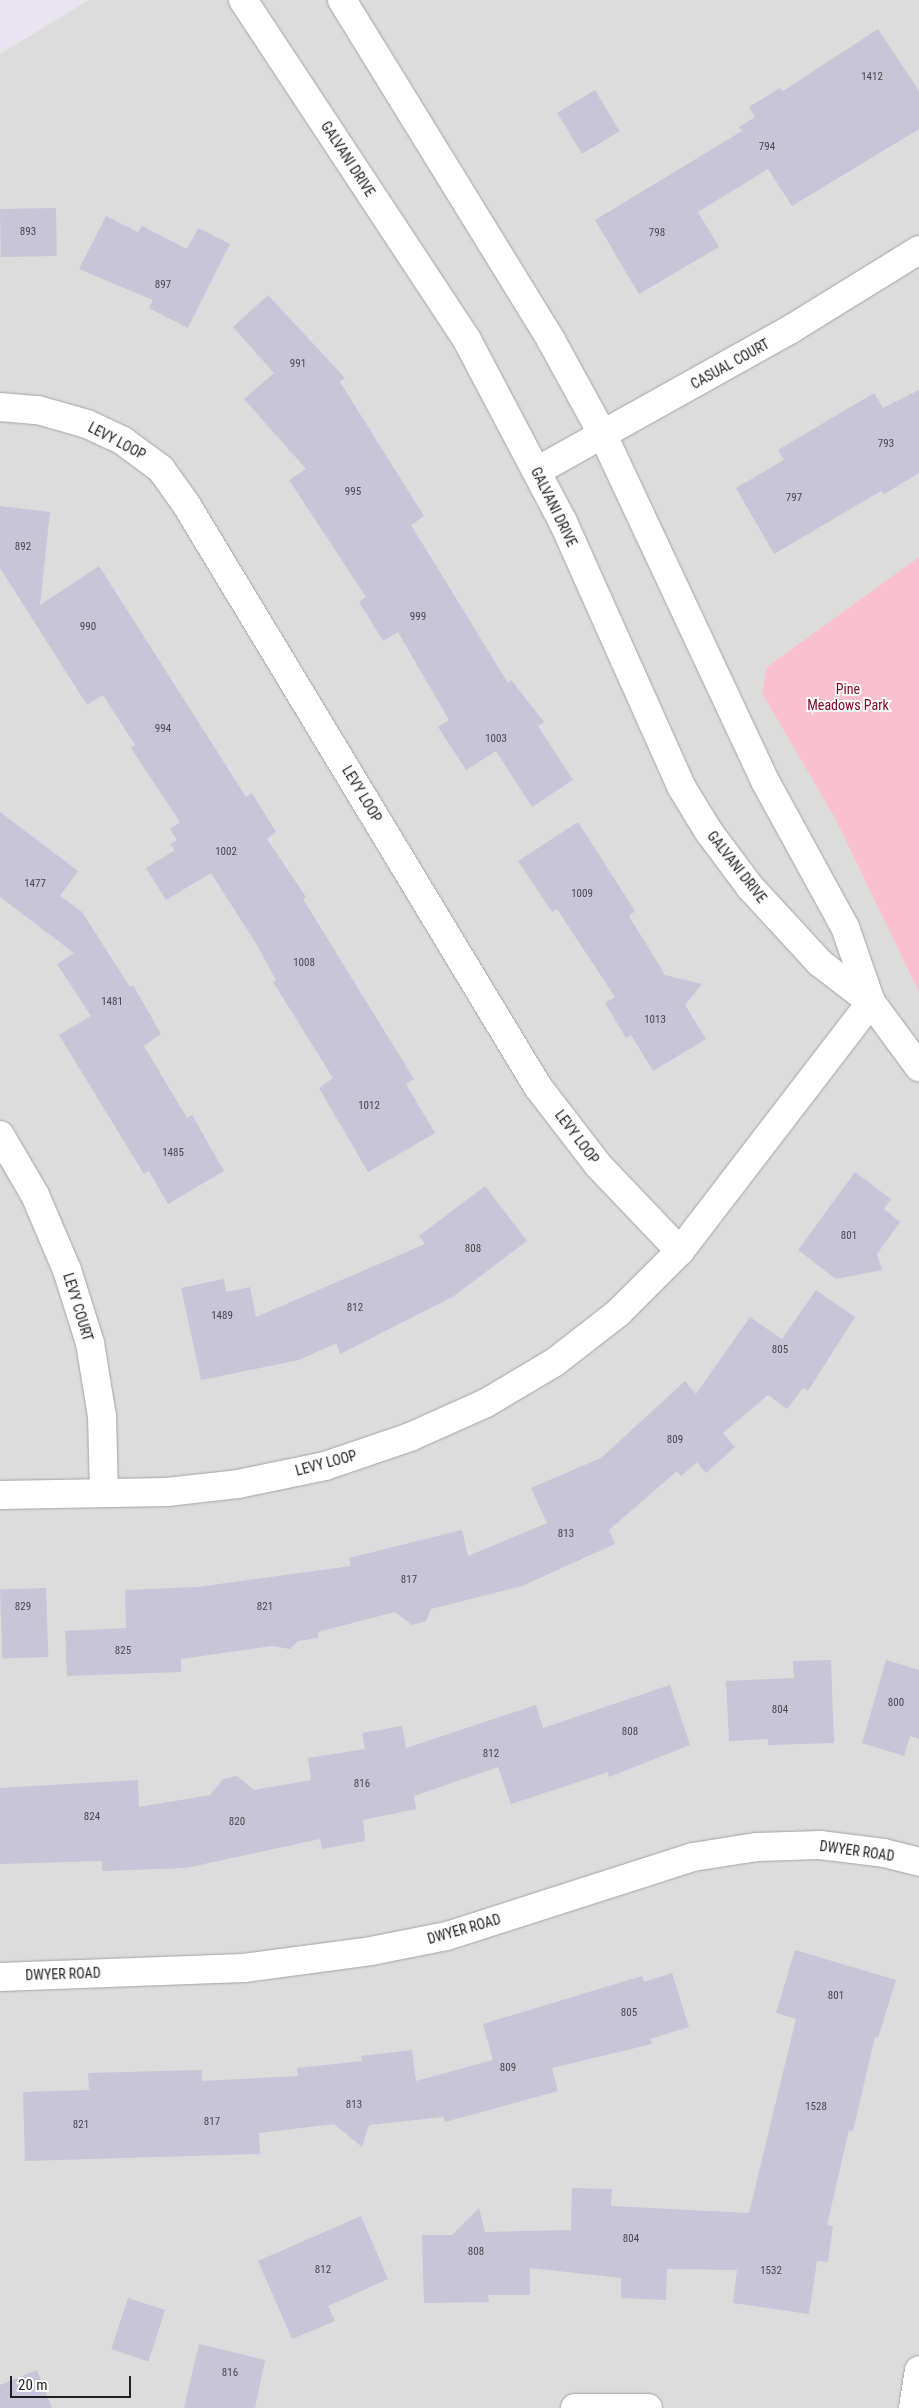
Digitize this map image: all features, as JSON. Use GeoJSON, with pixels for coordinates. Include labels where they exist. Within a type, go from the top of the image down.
{"type":"FeatureCollection","features":[{"type":"Feature","properties":{"kind":"street","name":"GALVANI DRIVE"},"geometry":{"type":"LineString","coordinates":[[243,0],[467,340],[537,471],[682,788],[709,832],[750,887],[820,963],[871,1002],[919,1067]]}},
{"type":"Feature","properties":{"kind":"street","name":"GALVANI DRIVE"},"geometry":{"type":"LineString","coordinates":[[342,0],[551,340],[604,435],[765,781],[845,927],[871,1002]]}},
{"type":"Feature","properties":{"kind":"street","name":"CASUAL COURT"},"geometry":{"type":"LineString","coordinates":[[537,471],[791,329],[919,250]]}},
{"type":"Feature","properties":{"kind":"street","name":"LEVY LOOP"},"geometry":{"type":"LineString","coordinates":[[0,408],[38,410],[87,424],[124,441],[162,469],[186,504],[538,1087],[598,1165],[680,1250]]}},
{"type":"Feature","properties":{"kind":"street","name":"LEVY LOOP"},"geometry":{"type":"LineString","coordinates":[[0,1495],[167,1492],[238,1484],[325,1466],[410,1437],[486,1402],[555,1362],[618,1313],[680,1250],[871,1002]]}},
{"type":"Feature","properties":{"kind":"street","name":"LEVY COURT"},"geometry":{"type":"LineString","coordinates":[[0,1135],[39,1204],[67,1270],[90,1343],[102,1416],[104,1493]]}},
{"type":"Feature","properties":{"kind":"street","name":"DWYER ROAD"},"geometry":{"type":"LineString","coordinates":[[0,1976],[244,1968],[371,1952],[447,1936],[693,1857],[757,1847],[820,1845],[884,1853],[919,1862]]}},
{"type":"Feature","properties":{"kind":"street"},"geometry":{"type":"LineString","coordinates":[[913,2408],[919,2370]]}},
{"type":"Feature","properties":{"kind":"street"},"geometry":{"type":"LineString","coordinates":[[575,2408],[648,2408]]}},
{"type":"Feature","properties":{"kind":"shaded area"},"geometry":{"type":"Polygon","coordinates":[[[89,0],[919,0],[919,2408],[0,2408],[0,54],[89,0]]]}},
{"type":"Feature","properties":{"kind":"green space","name":"Pine Meadows Park"},"geometry":{"type":"Polygon","coordinates":[[[919,557],[919,992],[835,818],[762,693],[767,667],[919,557]]]}},
{"type":"Feature","properties":{"kind":"building"},"geometry":{"type":"Polygon","coordinates":[[[878,29],[919,91],[919,129],[792,206],[768,169],[698,212],[719,247],[639,294],[595,220],[742,131],[739,127],[755,117],[749,107],[780,88],[783,91],[878,29]]]}},
{"type":"Feature","properties":{"kind":"building"},"geometry":{"type":"Polygon","coordinates":[[[595,90],[620,131],[582,154],[557,113],[595,90]]]}},
{"type":"Feature","properties":{"kind":"building"},"geometry":{"type":"Polygon","coordinates":[[[56,208],[57,256],[1,257],[0,209],[56,208]]]}},
{"type":"Feature","properties":{"kind":"building"},"geometry":{"type":"Polygon","coordinates":[[[106,216],[138,232],[142,226],[187,249],[198,228],[230,244],[188,328],[149,308],[153,300],[79,269],[106,216]]]}},
{"type":"Feature","properties":{"kind":"building"},"geometry":{"type":"Polygon","coordinates":[[[268,295],[345,378],[340,382],[424,516],[411,525],[508,683],[511,680],[544,722],[538,726],[573,780],[532,807],[496,751],[466,770],[438,727],[449,720],[398,632],[383,641],[359,602],[366,597],[289,480],[306,469],[244,399],[274,373],[233,327],[268,295]]]}},
{"type":"Feature","properties":{"kind":"building"},"geometry":{"type":"Polygon","coordinates":[[[919,390],[919,473],[884,494],[881,491],[774,554],[736,488],[784,460],[778,450],[874,393],[883,408],[919,390]]]}},
{"type":"Feature","properties":{"kind":"building"},"geometry":{"type":"Polygon","coordinates":[[[0,506],[50,512],[40,605],[99,566],[246,797],[252,793],[276,832],[267,839],[306,897],[303,899],[414,1079],[406,1084],[435,1133],[368,1172],[319,1088],[333,1078],[273,982],[276,980],[257,945],[211,873],[166,900],[146,868],[175,850],[170,844],[177,840],[170,829],[180,822],[131,748],[135,745],[103,695],[87,705],[0,568],[0,506]]]}},
{"type":"Feature","properties":{"kind":"building"},"geometry":{"type":"Polygon","coordinates":[[[0,812],[78,871],[60,896],[82,912],[130,987],[133,985],[161,1034],[144,1046],[187,1118],[192,1115],[224,1171],[168,1204],[149,1171],[144,1174],[59,1035],[91,1016],[57,964],[74,953],[0,897],[0,812]]]}},
{"type":"Feature","properties":{"kind":"building"},"geometry":{"type":"Polygon","coordinates":[[[578,822],[635,911],[629,916],[665,975],[702,984],[685,1005],[706,1039],[653,1071],[631,1035],[626,1038],[605,1003],[615,997],[557,909],[552,912],[518,861],[578,822]]]}},
{"type":"Feature","properties":{"kind":"building"},"geometry":{"type":"Polygon","coordinates":[[[855,1172],[891,1199],[884,1209],[900,1222],[877,1254],[882,1270],[836,1279],[798,1250],[855,1172]]]}},
{"type":"Feature","properties":{"kind":"building"},"geometry":{"type":"Polygon","coordinates":[[[485,1186],[527,1241],[454,1296],[340,1354],[336,1343],[299,1360],[201,1380],[181,1288],[224,1279],[226,1292],[250,1287],[256,1317],[425,1244],[419,1236],[485,1186]]]}},
{"type":"Feature","properties":{"kind":"building"},"geometry":{"type":"Polygon","coordinates":[[[816,1290],[855,1317],[808,1391],[803,1388],[787,1409],[768,1395],[723,1433],[735,1447],[706,1473],[697,1462],[681,1476],[677,1471],[609,1530],[615,1544],[522,1586],[431,1609],[426,1621],[412,1625],[395,1612],[318,1632],[318,1638],[298,1641],[290,1649],[272,1646],[181,1659],[181,1672],[67,1676],[65,1631],[126,1628],[125,1590],[197,1587],[351,1566],[349,1558],[462,1530],[468,1556],[547,1523],[531,1488],[601,1458],[685,1381],[696,1394],[750,1317],[782,1339],[816,1290]]]}},
{"type":"Feature","properties":{"kind":"building"},"geometry":{"type":"Polygon","coordinates":[[[46,1588],[48,1657],[2,1659],[0,1590],[46,1588]]]}},
{"type":"Feature","properties":{"kind":"building"},"geometry":{"type":"Polygon","coordinates":[[[831,1660],[834,1743],[768,1745],[768,1739],[729,1741],[726,1681],[794,1678],[793,1661],[831,1660]]]}},
{"type":"Feature","properties":{"kind":"building"},"geometry":{"type":"Polygon","coordinates":[[[886,1660],[919,1670],[919,1739],[910,1736],[904,1756],[862,1743],[886,1660]]]}},
{"type":"Feature","properties":{"kind":"building"},"geometry":{"type":"Polygon","coordinates":[[[670,1685],[690,1745],[609,1777],[608,1772],[511,1804],[498,1767],[414,1796],[416,1809],[363,1820],[365,1841],[322,1849],[320,1839],[186,1868],[102,1871],[102,1861],[0,1864],[0,1788],[138,1780],[139,1807],[210,1795],[223,1779],[237,1776],[254,1790],[311,1780],[308,1758],[365,1749],[362,1733],[402,1726],[406,1748],[536,1705],[543,1728],[670,1685]]]}},
{"type":"Feature","properties":{"kind":"building"},"geometry":{"type":"Polygon","coordinates":[[[795,1950],[896,1980],[878,2038],[875,2037],[853,2131],[849,2130],[827,2225],[833,2226],[828,2262],[817,2261],[809,2314],[733,2303],[737,2270],[667,2269],[666,2300],[621,2298],[621,2278],[530,2268],[530,2295],[488,2295],[489,2302],[424,2303],[422,2235],[452,2235],[479,2208],[485,2232],[571,2230],[572,2188],[612,2189],[611,2206],[749,2213],[796,2019],[776,2013],[795,1950]]]}},
{"type":"Feature","properties":{"kind":"building"},"geometry":{"type":"Polygon","coordinates":[[[672,1973],[689,2027],[650,2039],[652,2044],[552,2068],[558,2091],[445,2122],[443,2117],[369,2125],[362,2147],[334,2124],[259,2133],[260,2154],[25,2161],[23,2092],[89,2090],[88,2073],[202,2070],[202,2081],[298,2076],[297,2068],[362,2061],[361,2056],[412,2050],[416,2081],[493,2060],[483,2024],[642,1976],[644,1982],[672,1973]]]}},
{"type":"Feature","properties":{"kind":"building"},"geometry":{"type":"Polygon","coordinates":[[[361,2216],[388,2279],[328,2306],[335,2321],[292,2339],[258,2261],[361,2216]]]}},
{"type":"Feature","properties":{"kind":"building"},"geometry":{"type":"Polygon","coordinates":[[[128,2298],[165,2310],[148,2361],[111,2349],[128,2298]]]}},
{"type":"Feature","properties":{"kind":"building"},"geometry":{"type":"Polygon","coordinates":[[[199,2344],[265,2360],[255,2408],[184,2408],[199,2344]]]}},
{"type":"Feature","properties":{"kind":"building"},"geometry":{"type":"Polygon","coordinates":[[[37,2370],[52,2408],[0,2408],[0,2385],[37,2370]]]}}]}
